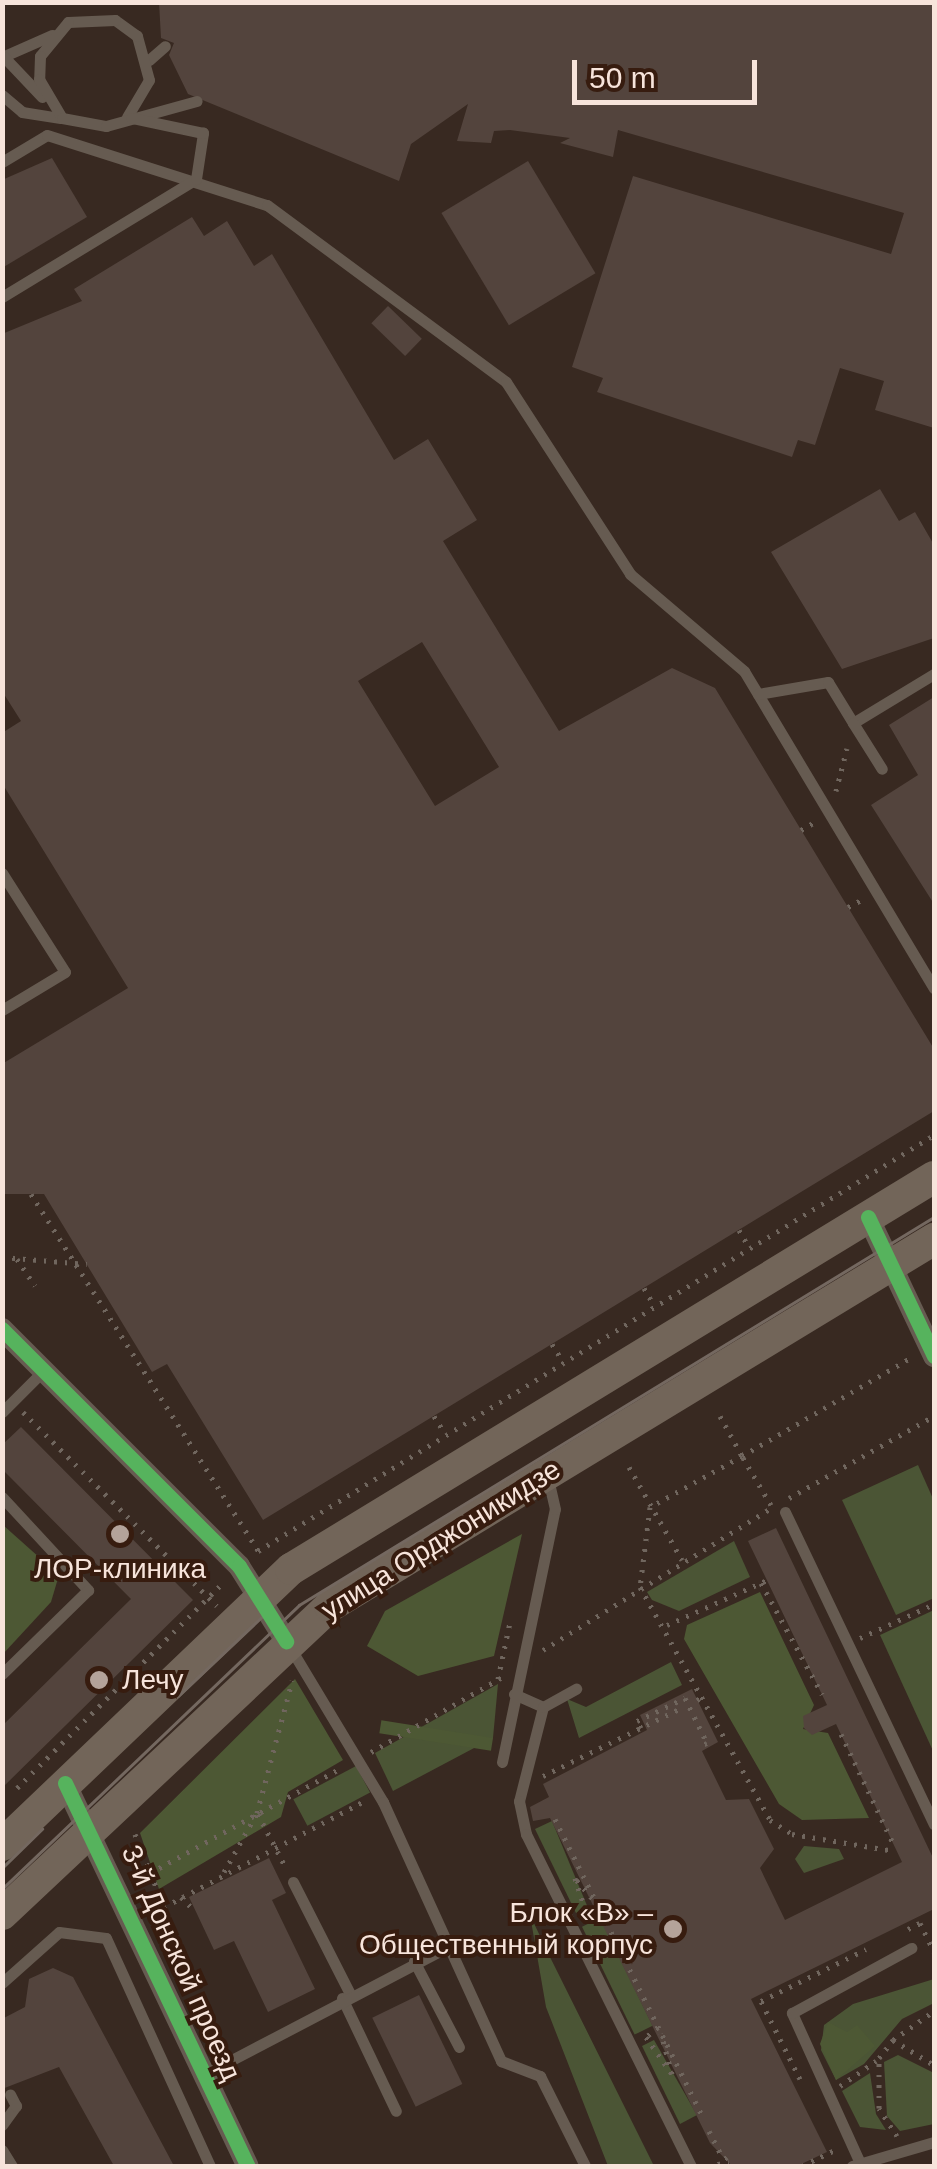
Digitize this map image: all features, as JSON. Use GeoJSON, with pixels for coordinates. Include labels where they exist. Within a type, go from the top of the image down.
{"type":"FeatureCollection","features":[{"type":"Feature","properties":{"kind":"main road","name":"улица Орджоникидзе"},"geometry":{"type":"LineString","coordinates":[[2,1844],[258,1594],[934,1177]]}},
{"type":"Feature","properties":{"kind":"main road","name":"улица Орджоникидзе"},"geometry":{"type":"LineString","coordinates":[[2,1914],[286,1641],[547,1474],[934,1239]]}},
{"type":"Feature","properties":{"kind":"street"},"geometry":{"type":"LineString","coordinates":[[868,1217],[892,1265],[925,1309],[934,1356]]}},
{"type":"Feature","properties":{"kind":"street"},"geometry":{"type":"LineString","coordinates":[[2,1330],[258,1594],[286,1641]]}},
{"type":"Feature","properties":{"kind":"street","name":"3-й Донской проезд"},"geometry":{"type":"LineString","coordinates":[[65,1783],[93,1826],[201,2076],[248,2166]]}},
{"type":"Feature","properties":{"kind":"lane"},"geometry":{"type":"LineString","coordinates":[[62,118],[3,57],[52,35],[88,9],[126,28],[149,60]]}},
{"type":"Feature","properties":{"kind":"lane"},"geometry":{"type":"LineString","coordinates":[[46,100],[40,56],[52,35]]}},
{"type":"Feature","properties":{"kind":"lane"},"geometry":{"type":"LineString","coordinates":[[127,117],[143,100],[149,60],[165,46]]}},
{"type":"Feature","properties":{"kind":"lane"},"geometry":{"type":"LineString","coordinates":[[2,95],[22,112],[94,126],[197,101]]}},
{"type":"Feature","properties":{"kind":"lane"},"geometry":{"type":"LineString","coordinates":[[2,297],[196,178],[204,133],[127,117]]}},
{"type":"Feature","properties":{"kind":"lane"},"geometry":{"type":"LineString","coordinates":[[2,162],[48,135],[196,178],[267,206],[506,382],[630,574],[758,694],[934,988]]}},
{"type":"Feature","properties":{"kind":"lane"},"geometry":{"type":"LineString","coordinates":[[854,723],[934,674]]}},
{"type":"Feature","properties":{"kind":"lane"},"geometry":{"type":"LineString","coordinates":[[758,694],[828,682],[882,769]]}},
{"type":"Feature","properties":{"kind":"lane"},"geometry":{"type":"LineString","coordinates":[[2,873],[65,972],[2,1010]]}},
{"type":"Feature","properties":{"kind":"lane"},"geometry":{"type":"LineString","coordinates":[[2,1412],[44,1370]]}},
{"type":"Feature","properties":{"kind":"lane"},"geometry":{"type":"LineString","coordinates":[[502,1762],[556,1509],[547,1474]]}},
{"type":"Feature","properties":{"kind":"lane"},"geometry":{"type":"LineString","coordinates":[[2,1497],[88,1590],[2,1674]]}},
{"type":"Feature","properties":{"kind":"lane"},"geometry":{"type":"LineString","coordinates":[[778,1510],[848,1644],[934,1824]]}},
{"type":"Feature","properties":{"kind":"lane"},"geometry":{"type":"LineString","coordinates":[[286,1641],[378,1794],[502,2061],[540,2076],[584,2166]]}},
{"type":"Feature","properties":{"kind":"lane"},"geometry":{"type":"LineString","coordinates":[[576,1689],[543,1707],[522,1786],[526,1834],[691,2166]]}},
{"type":"Feature","properties":{"kind":"lane"},"geometry":{"type":"LineString","coordinates":[[514,1694],[543,1707]]}},
{"type":"Feature","properties":{"kind":"lane"},"geometry":{"type":"LineString","coordinates":[[294,1882],[396,2111]]}},
{"type":"Feature","properties":{"kind":"lane"},"geometry":{"type":"LineString","coordinates":[[2,1983],[59,1932],[106,1938],[210,2166]]}},
{"type":"Feature","properties":{"kind":"lane"},"geometry":{"type":"LineString","coordinates":[[201,2076],[414,1960],[448,1946]]}},
{"type":"Feature","properties":{"kind":"lane"},"geometry":{"type":"LineString","coordinates":[[912,1948],[792,2013],[856,2165],[934,2142]]}},
{"type":"Feature","properties":{"kind":"lane"},"geometry":{"type":"LineString","coordinates":[[414,1960],[459,2047]]}},
{"type":"Feature","properties":{"kind":"lane"},"geometry":{"type":"LineString","coordinates":[[2,2125],[16,2106],[10,2094]]}},
{"type":"Feature","properties":{"kind":"lane"},"geometry":{"type":"LineString","coordinates":[[2,2150],[12,2166]]}},
{"type":"Feature","properties":{"kind":"path"},"geometry":{"type":"LineString","coordinates":[[801,830],[818,821]]}},
{"type":"Feature","properties":{"kind":"path"},"geometry":{"type":"LineString","coordinates":[[848,907],[863,898]]}},
{"type":"Feature","properties":{"kind":"path"},"geometry":{"type":"LineString","coordinates":[[31,1194],[258,1551],[444,1432],[934,1135]]}},
{"type":"Feature","properties":{"kind":"path"},"geometry":{"type":"LineString","coordinates":[[739,1230],[749,1247]]}},
{"type":"Feature","properties":{"kind":"path"},"geometry":{"type":"LineString","coordinates":[[2,1257],[78,1270],[87,1264]]}},
{"type":"Feature","properties":{"kind":"path"},"geometry":{"type":"LineString","coordinates":[[17,1258],[35,1286]]}},
{"type":"Feature","properties":{"kind":"path"},"geometry":{"type":"LineString","coordinates":[[644,1288],[654,1305]]}},
{"type":"Feature","properties":{"kind":"path"},"geometry":{"type":"LineString","coordinates":[[552,1344],[562,1360]]}},
{"type":"Feature","properties":{"kind":"path"},"geometry":{"type":"LineString","coordinates":[[650,1507],[909,1360]]}},
{"type":"Feature","properties":{"kind":"path"},"geometry":{"type":"LineString","coordinates":[[12,1402],[208,1598]]}},
{"type":"Feature","properties":{"kind":"path"},"geometry":{"type":"LineString","coordinates":[[434,1416],[444,1432]]}},
{"type":"Feature","properties":{"kind":"path"},"geometry":{"type":"LineString","coordinates":[[720,1416],[778,1510]]}},
{"type":"Feature","properties":{"kind":"path"},"geometry":{"type":"LineString","coordinates":[[629,1467],[682,1561]]}},
{"type":"Feature","properties":{"kind":"path"},"geometry":{"type":"LineString","coordinates":[[650,1507],[640,1587],[667,1625],[770,1820],[813,1839],[892,1849],[841,1734]]}},
{"type":"Feature","properties":{"kind":"path"},"geometry":{"type":"LineString","coordinates":[[667,1625],[764,1581],[822,1694]]}},
{"type":"Feature","properties":{"kind":"path"},"geometry":{"type":"LineString","coordinates":[[2,1802],[221,1586]]}},
{"type":"Feature","properties":{"kind":"path"},"geometry":{"type":"LineString","coordinates":[[848,1644],[934,1604]]}},
{"type":"Feature","properties":{"kind":"path"},"geometry":{"type":"LineString","coordinates":[[866,1640],[889,1625]]}},
{"type":"Feature","properties":{"kind":"path"},"geometry":{"type":"LineString","coordinates":[[222,1875],[257,1813],[293,1678]]}},
{"type":"Feature","properties":{"kind":"path"},"geometry":{"type":"LineString","coordinates":[[697,1700],[706,1696]]}},
{"type":"Feature","properties":{"kind":"path"},"geometry":{"type":"LineString","coordinates":[[641,1728],[637,1721],[685,1698],[707,1743],[700,1746]]}},
{"type":"Feature","properties":{"kind":"path"},"geometry":{"type":"LineString","coordinates":[[522,1786],[609,1748],[680,1708]]}},
{"type":"Feature","properties":{"kind":"path"},"geometry":{"type":"LineString","coordinates":[[135,1834],[164,1906],[378,1794]]}},
{"type":"Feature","properties":{"kind":"path"},"geometry":{"type":"LineString","coordinates":[[257,1813],[294,1882]]}},
{"type":"Feature","properties":{"kind":"path"},"geometry":{"type":"LineString","coordinates":[[555,1819],[706,2118],[695,2123]]}},
{"type":"Feature","properties":{"kind":"path"},"geometry":{"type":"LineString","coordinates":[[575,1878],[600,1909],[589,1915],[575,1878]]}},
{"type":"Feature","properties":{"kind":"path"},"geometry":{"type":"LineString","coordinates":[[181,1897],[195,1911]]}},
{"type":"Feature","properties":{"kind":"path"},"geometry":{"type":"LineString","coordinates":[[904,1931],[920,1923],[934,1952]]}},
{"type":"Feature","properties":{"kind":"path"},"geometry":{"type":"LineString","coordinates":[[802,2084],[761,2001],[789,1984],[872,1947]]}},
{"type":"Feature","properties":{"kind":"path"},"geometry":{"type":"LineString","coordinates":[[846,2082],[878,2058],[893,2040],[934,2011]]}},
{"type":"Feature","properties":{"kind":"path"},"geometry":{"type":"LineString","coordinates":[[660,2030],[672,2074],[649,2035],[660,2030]]}},
{"type":"Feature","properties":{"kind":"path"},"geometry":{"type":"LineString","coordinates":[[893,2040],[934,2065]]}},
{"type":"Feature","properties":{"kind":"path"},"geometry":{"type":"LineString","coordinates":[[878,2058],[879,2108],[908,2147]]}},
{"type":"Feature","properties":{"kind":"path"},"geometry":{"type":"LineString","coordinates":[[710,2131],[722,2162]]}},
{"type":"Feature","properties":{"kind":"path"},"geometry":{"type":"LineString","coordinates":[[826,2133],[839,2159]]}},
{"type":"Feature","properties":{"kind":"path"},"geometry":{"type":"LineString","coordinates":[[802,2166],[835,2150]]}},
{"type":"Feature","properties":{"kind":"green space"},"geometry":{"type":"Polygon","coordinates":[[[918,1465],[934,1501],[934,1598],[896,1615],[842,1500],[918,1465]]]}},
{"type":"Feature","properties":{"kind":"green space"},"geometry":{"type":"Polygon","coordinates":[[[3,1525],[59,1575],[51,1602],[3,1654],[3,1525]]]}},
{"type":"Feature","properties":{"kind":"green space"},"geometry":{"type":"Polygon","coordinates":[[[522,1534],[494,1656],[418,1676],[367,1646],[385,1611],[522,1534]]]}},
{"type":"Feature","properties":{"kind":"green space"},"geometry":{"type":"Polygon","coordinates":[[[734,1541],[750,1577],[679,1611],[652,1600],[647,1592],[734,1541]]]}},
{"type":"Feature","properties":{"kind":"green space"},"geometry":{"type":"Polygon","coordinates":[[[760,1592],[814,1705],[803,1729],[828,1733],[869,1818],[802,1820],[779,1804],[684,1639],[687,1625],[760,1592]]]}},
{"type":"Feature","properties":{"kind":"green space"},"geometry":{"type":"Polygon","coordinates":[[[934,1610],[934,1753],[880,1635],[934,1610]]]}},
{"type":"Feature","properties":{"kind":"green space"},"geometry":{"type":"Polygon","coordinates":[[[671,1662],[682,1685],[579,1738],[567,1699],[586,1707],[671,1662]]]}},
{"type":"Feature","properties":{"kind":"green space"},"geometry":{"type":"Polygon","coordinates":[[[295,1679],[343,1760],[288,1792],[281,1817],[159,1889],[140,1833],[295,1679]]]}},
{"type":"Feature","properties":{"kind":"green space"},"geometry":{"type":"Polygon","coordinates":[[[498,1684],[493,1738],[393,1791],[375,1753],[498,1684]]]}},
{"type":"Feature","properties":{"kind":"green space"},"geometry":{"type":"Polygon","coordinates":[[[381,1720],[493,1738],[491,1751],[379,1733],[381,1720]]]}},
{"type":"Feature","properties":{"kind":"green space"},"geometry":{"type":"Polygon","coordinates":[[[356,1766],[370,1792],[307,1826],[293,1799],[356,1766]]]}},
{"type":"Feature","properties":{"kind":"green space"},"geometry":{"type":"Polygon","coordinates":[[[552,1821],[588,1908],[576,1913],[535,1829],[552,1821]]]}},
{"type":"Feature","properties":{"kind":"green space"},"geometry":{"type":"Polygon","coordinates":[[[804,1846],[839,1849],[844,1859],[804,1873],[795,1859],[804,1846]]]}},
{"type":"Feature","properties":{"kind":"green space"},"geometry":{"type":"Polygon","coordinates":[[[530,1915],[654,2166],[608,2166],[546,2007],[530,1915]]]}},
{"type":"Feature","properties":{"kind":"green space"},"geometry":{"type":"Polygon","coordinates":[[[600,1918],[653,2026],[635,2035],[582,1927],[600,1918]]]}},
{"type":"Feature","properties":{"kind":"green space"},"geometry":{"type":"Polygon","coordinates":[[[934,1979],[934,2003],[902,2019],[864,2064],[836,2080],[821,2050],[824,2025],[853,2004],[934,1979]]]}},
{"type":"Feature","properties":{"kind":"green space"},"geometry":{"type":"Polygon","coordinates":[[[828,2022],[847,2032],[857,2025],[875,2046],[836,2080],[820,2044],[828,2022]]]}},
{"type":"Feature","properties":{"kind":"green space"},"geometry":{"type":"Polygon","coordinates":[[[654,2040],[697,2115],[680,2124],[642,2046],[654,2040]]]}},
{"type":"Feature","properties":{"kind":"green space"},"geometry":{"type":"Polygon","coordinates":[[[898,2055],[934,2073],[934,2124],[900,2131],[887,2116],[884,2062],[898,2055]]]}},
{"type":"Feature","properties":{"kind":"green space"},"geometry":{"type":"Polygon","coordinates":[[[870,2073],[876,2114],[886,2130],[860,2127],[842,2091],[870,2073]]]}},
{"type":"Feature","properties":{"kind":"building"},"geometry":{"type":"Polygon","coordinates":[[[159,2],[934,2],[934,428],[875,410],[884,381],[840,368],[815,445],[798,440],[792,457],[597,392],[603,378],[572,367],[633,176],[891,254],[904,213],[618,130],[613,157],[560,143],[570,138],[510,130],[494,131],[491,143],[457,141],[468,104],[411,144],[399,181],[188,94],[169,55],[174,43],[161,38],[159,2]]]}},
{"type":"Feature","properties":{"kind":"building"},"geometry":{"type":"Polygon","coordinates":[[[52,158],[87,217],[2,268],[2,180],[52,158]]]}},
{"type":"Feature","properties":{"kind":"building"},"geometry":{"type":"Polygon","coordinates":[[[528,161],[595,273],[509,325],[441,213],[528,161]]]}},
{"type":"Feature","properties":{"kind":"building"},"geometry":{"type":"Polygon","coordinates":[[[192,217],[204,236],[227,221],[254,266],[272,254],[394,460],[428,439],[477,520],[443,541],[559,731],[672,668],[715,688],[934,1049],[934,1111],[263,1520],[167,1364],[152,1372],[44,1194],[2,1194],[2,1064],[128,988],[2,783],[2,733],[21,721],[2,691],[2,334],[82,301],[74,289],[192,217]],[[422,642],[358,681],[435,806],[499,767],[422,642]]]}},
{"type":"Feature","properties":{"kind":"building"},"geometry":{"type":"Polygon","coordinates":[[[388,306],[422,339],[405,356],[371,323],[388,306]]]}},
{"type":"Feature","properties":{"kind":"building"},"geometry":{"type":"Polygon","coordinates":[[[880,489],[899,521],[915,512],[934,545],[934,638],[842,669],[771,552],[880,489]]]}},
{"type":"Feature","properties":{"kind":"building"},"geometry":{"type":"Polygon","coordinates":[[[934,697],[934,904],[871,805],[918,775],[889,725],[934,697]]]}},
{"type":"Feature","properties":{"kind":"building"},"geometry":{"type":"Polygon","coordinates":[[[21,1427],[193,1600],[2,1788],[2,1726],[131,1599],[2,1469],[2,1445],[21,1427]]]}},
{"type":"Feature","properties":{"kind":"building","name":"Блок «В» – Общественный корпус"},"geometry":{"type":"Polygon","coordinates":[[[776,1528],[934,1860],[934,1909],[751,1999],[827,2152],[797,2166],[732,2166],[710,2143],[550,1818],[533,1821],[530,1807],[549,1797],[543,1784],[647,1730],[640,1715],[692,1689],[718,1742],[702,1751],[726,1800],[749,1799],[774,1849],[760,1868],[785,1920],[902,1862],[836,1724],[812,1735],[804,1728],[803,1716],[827,1705],[748,1541],[776,1528]]]}},
{"type":"Feature","properties":{"kind":"building"},"geometry":{"type":"Polygon","coordinates":[[[269,1858],[286,1893],[272,1900],[315,1989],[268,2012],[234,1941],[214,1950],[189,1897],[269,1858]]]}},
{"type":"Feature","properties":{"kind":"building"},"geometry":{"type":"Polygon","coordinates":[[[53,1968],[73,1977],[174,2166],[114,2166],[59,2067],[2,2089],[2,2019],[25,2007],[29,1979],[53,1968]]]}},
{"type":"Feature","properties":{"kind":"building"},"geometry":{"type":"Polygon","coordinates":[[[419,1995],[462,2084],[416,2107],[372,2018],[419,1995]]]}},
{"type":"Feature","properties":{"kind":"tram line"},"geometry":{"type":"LineString","coordinates":[[2,1889],[299,1605],[934,1217]]}},
{"type":"Feature","properties":{"kind":"tram line"},"geometry":{"type":"LineString","coordinates":[[178,1696],[272,1607]]}},
{"type":"Feature","properties":{"kind":"tram line"},"geometry":{"type":"LineString","coordinates":[[2,1868],[42,1829]]}},
{"type":"Feature","properties":{"kind":"cycle path"},"geometry":{"type":"LineString","coordinates":[[868,1217],[934,1356]]}},
{"type":"Feature","properties":{"kind":"cycle path"},"geometry":{"type":"LineString","coordinates":[[2,1329],[239,1566],[286,1641]]}},
{"type":"Feature","properties":{"kind":"cycle path"},"geometry":{"type":"LineString","coordinates":[[65,1783],[248,2166]]}},
{"type":"Feature","properties":{"kind":"place","name":"ЛОР-клиника"},"geometry":{"type":"Point","coordinates":[120,1534]}},
{"type":"Feature","properties":{"kind":"place","name":"Лечу"},"geometry":{"type":"Point","coordinates":[99,1680]}},
{"type":"Feature","properties":{"kind":"place","name":"Блок «В» – Общественный корпус"},"geometry":{"type":"Point","coordinates":[673,1929]}}]}
